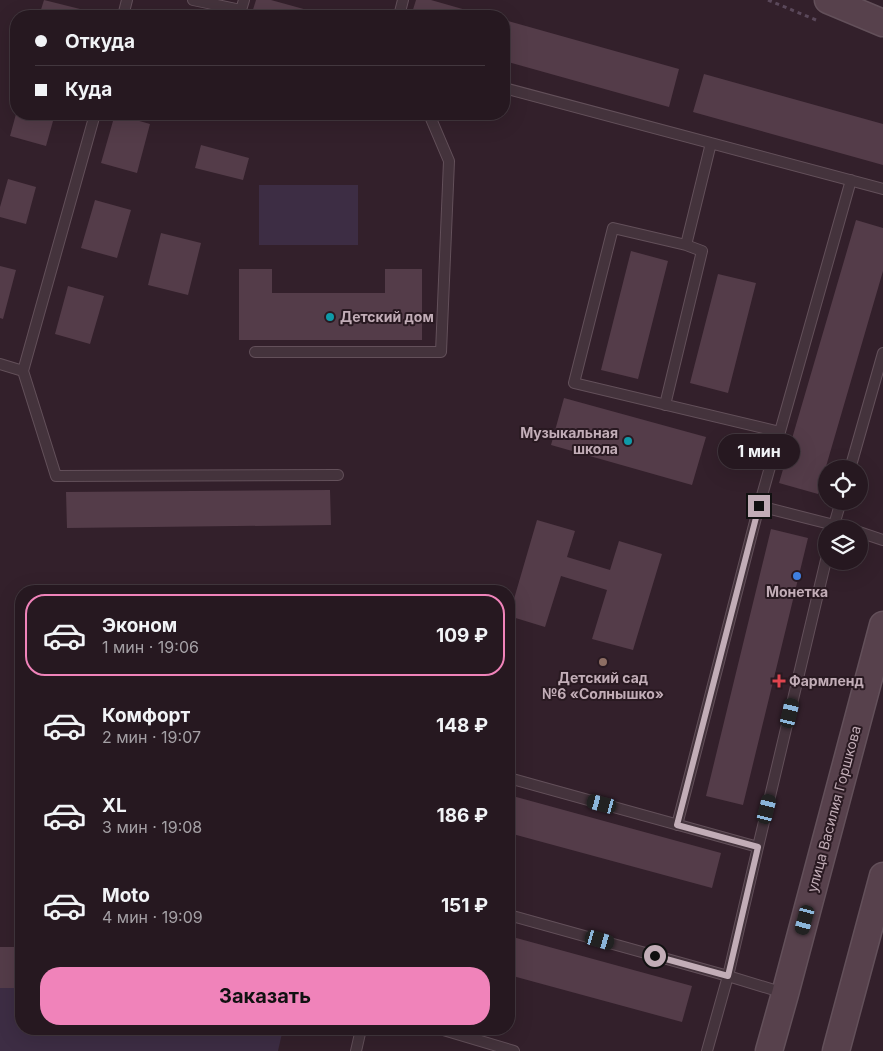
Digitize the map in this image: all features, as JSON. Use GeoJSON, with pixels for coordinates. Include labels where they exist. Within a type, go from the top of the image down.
{"type":"FeatureCollection","features":[{"type":"Feature","properties":{"kind":"main road"},"geometry":{"type":"LineString","coordinates":[[828,0],[883,23]]}},
{"type":"Feature","properties":{"kind":"main road","name":"улица Василия Горшкова"},"geometry":{"type":"LineString","coordinates":[[769,1051],[883,625]]}},
{"type":"Feature","properties":{"kind":"main road"},"geometry":{"type":"LineString","coordinates":[[836,1051],[883,876]]}},
{"type":"Feature","properties":{"kind":"lane"},"geometry":{"type":"LineString","coordinates":[[193,0],[242,9]]}},
{"type":"Feature","properties":{"kind":"lane"},"geometry":{"type":"LineString","coordinates":[[510,90],[883,189]]}},
{"type":"Feature","properties":{"kind":"lane"},"geometry":{"type":"LineString","coordinates":[[94,120],[23,371],[56,476],[338,476]]}},
{"type":"Feature","properties":{"kind":"lane"},"geometry":{"type":"LineString","coordinates":[[256,352],[441,352],[449,161],[432,120]]}},
{"type":"Feature","properties":{"kind":"lane"},"geometry":{"type":"LineString","coordinates":[[686,245],[711,143]]}},
{"type":"Feature","properties":{"kind":"lane"},"geometry":{"type":"LineString","coordinates":[[677,825],[759,506],[851,180]]}},
{"type":"Feature","properties":{"kind":"lane"},"geometry":{"type":"LineString","coordinates":[[665,405],[702,251],[686,245],[613,228],[574,383],[665,405],[780,432]]}},
{"type":"Feature","properties":{"kind":"lane"},"geometry":{"type":"LineString","coordinates":[[853,460],[883,353]]}},
{"type":"Feature","properties":{"kind":"lane"},"geometry":{"type":"LineString","coordinates":[[0,364],[23,371]]}},
{"type":"Feature","properties":{"kind":"lane"},"geometry":{"type":"LineString","coordinates":[[759,506],[818,523]]}},
{"type":"Feature","properties":{"kind":"lane"},"geometry":{"type":"LineString","coordinates":[[868,535],[883,540]]}},
{"type":"Feature","properties":{"kind":"lane"},"geometry":{"type":"LineString","coordinates":[[706,1051],[728,976],[824,570]]}},
{"type":"Feature","properties":{"kind":"lane"},"geometry":{"type":"LineString","coordinates":[[515,780],[758,847]]}},
{"type":"Feature","properties":{"kind":"lane"},"geometry":{"type":"LineString","coordinates":[[515,917],[728,976],[785,994]]}},
{"type":"Feature","properties":{"kind":"lane"},"geometry":{"type":"LineString","coordinates":[[356,1051],[360,1035]]}},
{"type":"Feature","properties":{"kind":"lane"},"geometry":{"type":"LineString","coordinates":[[460,1035],[514,1051]]}},
{"type":"Feature","properties":{"kind":"shaded area"},"geometry":{"type":"Polygon","coordinates":[[[259,185],[358,185],[358,245],[259,245],[259,185]]]}},
{"type":"Feature","properties":{"kind":"shaded area"},"geometry":{"type":"Polygon","coordinates":[[[0,947],[15,947],[15,1035],[282,1035],[278,1051],[0,1051],[0,947]]]}},
{"type":"Feature","properties":{"kind":"building"},"geometry":{"type":"Polygon","coordinates":[[[44,0],[80,9],[80,10],[41,10],[44,0]]]}},
{"type":"Feature","properties":{"kind":"building"},"geometry":{"type":"Polygon","coordinates":[[[256,0],[271,0],[307,10],[253,10],[256,0]]]}},
{"type":"Feature","properties":{"kind":"building"},"geometry":{"type":"Polygon","coordinates":[[[416,0],[431,0],[466,10],[413,10],[416,0]]]}},
{"type":"Feature","properties":{"kind":"building"},"geometry":{"type":"Polygon","coordinates":[[[510,22],[679,69],[669,107],[510,63],[510,22]]]}},
{"type":"Feature","properties":{"kind":"building"},"geometry":{"type":"Polygon","coordinates":[[[704,74],[883,124],[883,165],[693,112],[704,74]]]}},
{"type":"Feature","properties":{"kind":"building"},"geometry":{"type":"Polygon","coordinates":[[[14,120],[53,120],[46,146],[10,136],[14,120]]]}},
{"type":"Feature","properties":{"kind":"building"},"geometry":{"type":"Polygon","coordinates":[[[113,120],[136,120],[150,124],[137,173],[101,163],[113,120]]]}},
{"type":"Feature","properties":{"kind":"building"},"geometry":{"type":"Polygon","coordinates":[[[201,145],[249,158],[243,180],[195,168],[201,145]]]}},
{"type":"Feature","properties":{"kind":"building"},"geometry":{"type":"Polygon","coordinates":[[[8,179],[36,187],[26,224],[0,217],[0,207],[8,179]]]}},
{"type":"Feature","properties":{"kind":"building"},"geometry":{"type":"Polygon","coordinates":[[[95,200],[131,210],[117,258],[81,248],[95,200]]]}},
{"type":"Feature","properties":{"kind":"building"},"geometry":{"type":"Polygon","coordinates":[[[856,220],[883,228],[883,271],[828,460],[818,460],[818,494],[779,483],[856,220]]]}},
{"type":"Feature","properties":{"kind":"building"},"geometry":{"type":"Polygon","coordinates":[[[161,233],[201,243],[188,295],[148,285],[161,233]]]}},
{"type":"Feature","properties":{"kind":"building"},"geometry":{"type":"Polygon","coordinates":[[[631,251],[668,261],[638,379],[601,370],[631,251]]]}},
{"type":"Feature","properties":{"kind":"building"},"geometry":{"type":"Polygon","coordinates":[[[0,266],[16,270],[3,319],[0,318],[0,266]]]}},
{"type":"Feature","properties":{"kind":"building","name":"Детский дом"},"geometry":{"type":"Polygon","coordinates":[[[239,269],[272,269],[272,293],[385,293],[385,269],[422,269],[422,340],[239,340],[239,269]]]}},
{"type":"Feature","properties":{"kind":"building"},"geometry":{"type":"Polygon","coordinates":[[[718,274],[756,283],[728,393],[690,383],[718,274]]]}},
{"type":"Feature","properties":{"kind":"building"},"geometry":{"type":"Polygon","coordinates":[[[68,286],[104,296],[90,344],[55,334],[68,286]]]}},
{"type":"Feature","properties":{"kind":"building","name":"Музыкальная школа"},"geometry":{"type":"Polygon","coordinates":[[[564,398],[706,437],[692,485],[551,445],[564,398]]]}},
{"type":"Feature","properties":{"kind":"building"},"geometry":{"type":"Polygon","coordinates":[[[330,490],[331,525],[67,528],[66,492],[330,490]]]}},
{"type":"Feature","properties":{"kind":"building"},"geometry":{"type":"Polygon","coordinates":[[[537,520],[575,531],[567,557],[610,570],[619,541],[662,554],[633,650],[592,639],[607,590],[561,576],[545,627],[515,618],[515,595],[537,520]]]}},
{"type":"Feature","properties":{"kind":"building"},"geometry":{"type":"Polygon","coordinates":[[[771,529],[808,538],[743,805],[706,796],[771,529]]]}},
{"type":"Feature","properties":{"kind":"building"},"geometry":{"type":"Polygon","coordinates":[[[515,797],[721,853],[712,888],[515,835],[515,797]]]}},
{"type":"Feature","properties":{"kind":"building"},"geometry":{"type":"Polygon","coordinates":[[[515,938],[692,986],[682,1022],[515,977],[515,938]]]}},
{"type":"Feature","properties":{"kind":"building"},"geometry":{"type":"Polygon","coordinates":[[[0,947],[15,947],[15,988],[0,988],[0,947]]]}},
{"type":"Feature","properties":{"kind":"place","name":"Детский дом"},"geometry":{"type":"Point","coordinates":[330,317]}},
{"type":"Feature","properties":{"kind":"place","name":"Музыкальная школа"},"geometry":{"type":"Point","coordinates":[628,441]}},
{"type":"Feature","properties":{"kind":"place","name":"Монетка"},"geometry":{"type":"Point","coordinates":[797,576]}},
{"type":"Feature","properties":{"kind":"place","name":"Детский сад №6 «Солнышко»"},"geometry":{"type":"Point","coordinates":[603,662]}},
{"type":"Feature","properties":{"kind":"place","name":"Фармленд"},"geometry":{"type":"Point","coordinates":[779,681]}},
{"type":"Feature","properties":{"kind":"route"},"geometry":{"type":"LineString","coordinates":[[655,956],[728,976],[758,847],[677,825],[759,506]]}}]}
